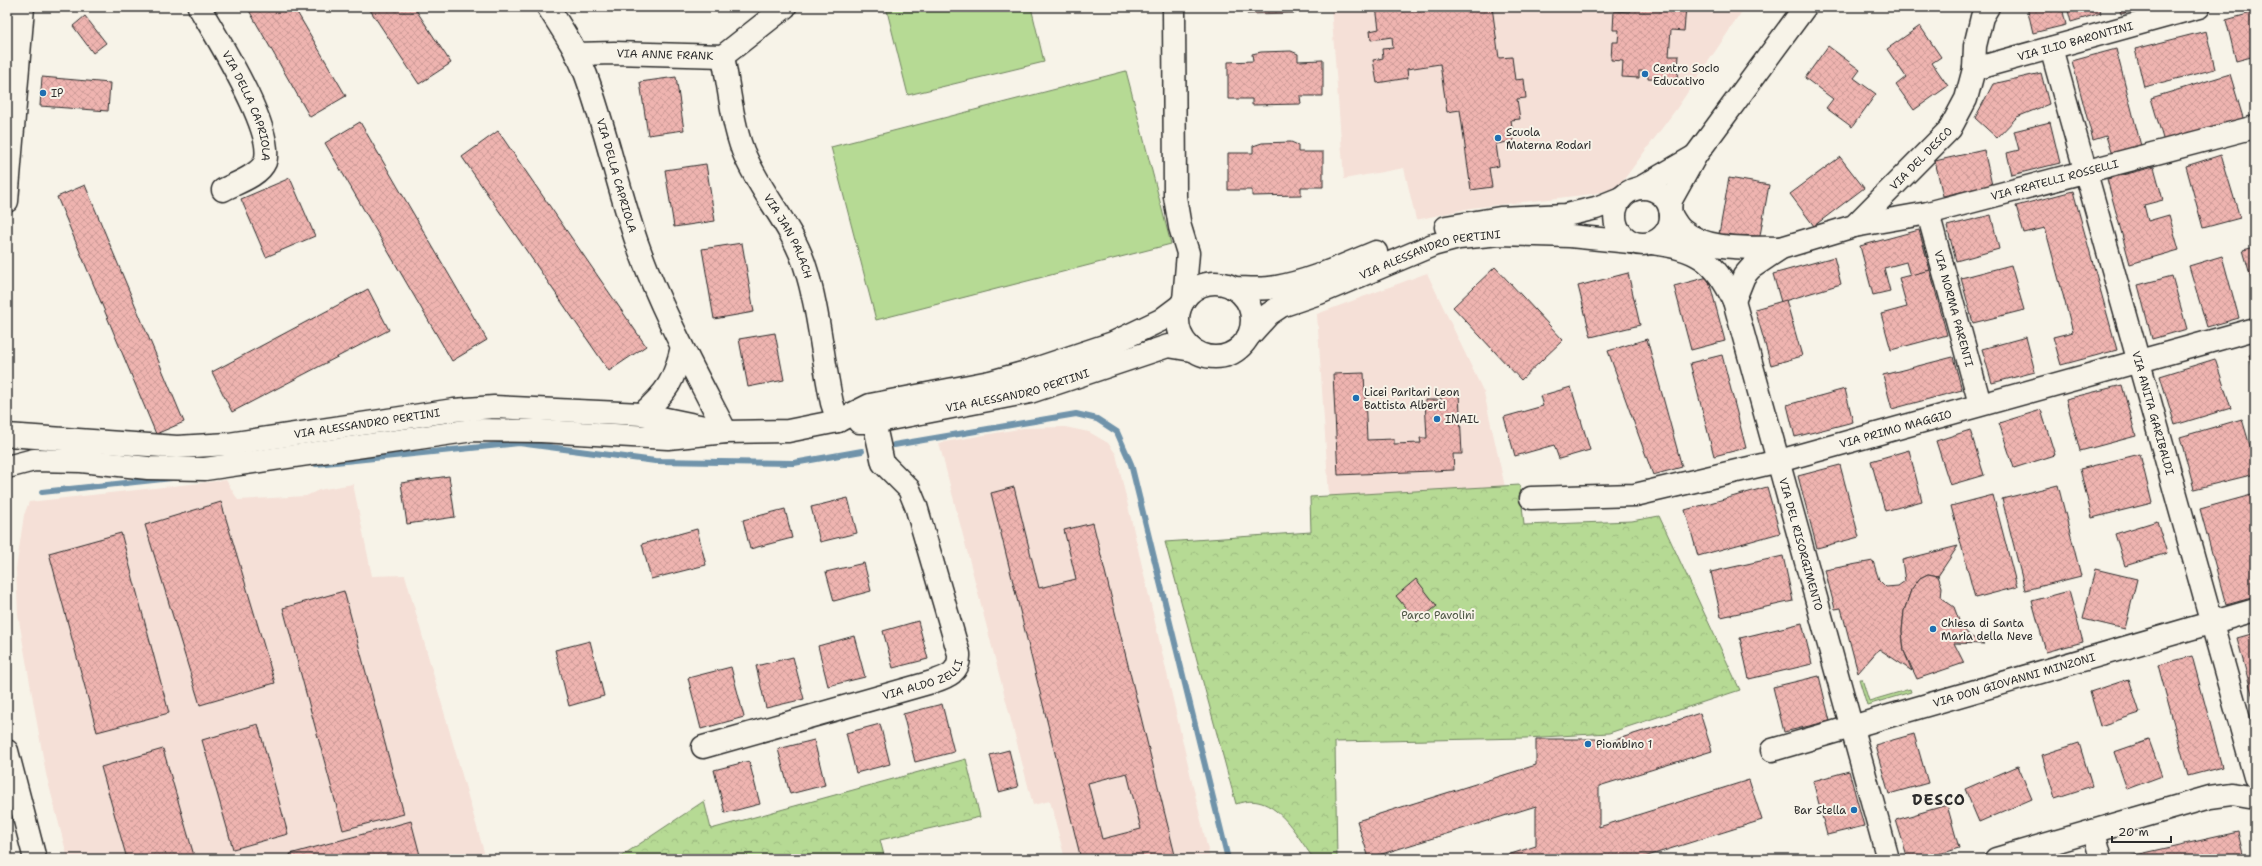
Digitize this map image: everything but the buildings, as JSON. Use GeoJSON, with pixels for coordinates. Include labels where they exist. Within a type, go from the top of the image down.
{"type":"FeatureCollection","features":[{"type":"Feature","properties":{"kind":"street"},"geometry":{"type":"LineString","coordinates":[[7,201],[23,7]]}},
{"type":"Feature","properties":{"kind":"street","name":"VIA DELLA CAPRIOLA"},"geometry":{"type":"LineString","coordinates":[[199,7],[245,86],[263,137],[266,153],[265,162],[259,171],[223,190]]}},
{"type":"Feature","properties":{"kind":"street","name":"VIA DELLA CAPRIOLA"},"geometry":{"type":"LineString","coordinates":[[548,7],[576,54],[586,75],[638,244],[682,347],[726,432]]}},
{"type":"Feature","properties":{"kind":"street","name":"VIA ANNE FRANK"},"geometry":{"type":"LineString","coordinates":[[576,54],[614,53],[723,56],[785,7]]}},
{"type":"Feature","properties":{"kind":"street"},"geometry":{"type":"LineString","coordinates":[[1174,7],[1175,197],[1180,227],[1188,253],[1178,325],[1185,343],[1192,350],[1205,356],[1220,357],[1233,352],[1248,337],[1252,325],[1249,306],[1243,296],[1224,285],[1188,253]]}},
{"type":"Feature","properties":{"kind":"street"},"geometry":{"type":"LineString","coordinates":[[1652,243],[1666,232],[1670,224],[1672,200],[1696,155],[1805,7]]}},
{"type":"Feature","properties":{"kind":"street","name":"VIA DEL DESCO"},"geometry":{"type":"LineString","coordinates":[[1781,248],[1854,226],[1950,129],[1966,98],[1974,70],[1975,46],[1982,17],[1988,7]]}},
{"type":"Feature","properties":{"kind":"street","name":"VIA ILIO BARONTINI"},"geometry":{"type":"LineString","coordinates":[[1974,70],[2199,7]]}},
{"type":"Feature","properties":{"kind":"street","name":"VIA ANITA GARIBALDI"},"geometry":{"type":"LineString","coordinates":[[2052,48],[2212,624],[2253,764]]}},
{"type":"Feature","properties":{"kind":"street","name":"VIA JAN PALACH"},"geometry":{"type":"LineString","coordinates":[[723,56],[738,134],[743,151],[767,197],[790,233],[804,262],[832,403],[838,421]]}},
{"type":"Feature","properties":{"kind":"street","name":"VIA FRATELLI ROSSELLI"},"geometry":{"type":"LineString","coordinates":[[1854,226],[1928,213],[2086,170],[2255,127]]}},
{"type":"Feature","properties":{"kind":"street"},"geometry":{"type":"LineString","coordinates":[[1696,155],[1640,188],[1626,193],[1621,198],[1616,208],[1615,221],[1618,230],[1630,242],[1637,244],[1652,243],[1683,248],[1706,260],[1726,283],[1734,301]]}},
{"type":"Feature","properties":{"kind":"street"},"geometry":{"type":"LineString","coordinates":[[1640,188],[1657,192],[1664,197],[1681,230],[1695,238],[1720,246],[1781,248]]}},
{"type":"Feature","properties":{"kind":"street","name":"VIA ALESSANDRO PERTINI"},"geometry":{"type":"LineString","coordinates":[[1224,285],[1264,289],[1289,284],[1331,271],[1434,230],[1494,218],[1566,215],[1596,208],[1621,198]]}},
{"type":"Feature","properties":{"kind":"street","name":"VIA NORMA PARENTI"},"geometry":{"type":"LineString","coordinates":[[1928,213],[1980,404]]}},
{"type":"Feature","properties":{"kind":"street","name":"VIA ALESSANDRO PERTINI"},"geometry":{"type":"LineString","coordinates":[[1248,337],[1269,314],[1281,306],[1433,244],[1459,238],[1500,234],[1570,236],[1630,242]]}},
{"type":"Feature","properties":{"kind":"street"},"geometry":{"type":"LineString","coordinates":[[1734,301],[1744,276],[1751,268],[1781,248]]}},
{"type":"Feature","properties":{"kind":"street"},"geometry":{"type":"LineString","coordinates":[[1182,303],[1197,287],[1224,285]]}},
{"type":"Feature","properties":{"kind":"street","name":"VIA DEL RISORGIMENTO"},"geometry":{"type":"LineString","coordinates":[[1734,301],[1853,727],[1888,859]]}},
{"type":"Feature","properties":{"kind":"street","name":"VIA ALESSANDRO PERTINI"},"geometry":{"type":"LineString","coordinates":[[838,421],[870,405],[990,382],[1098,348],[1161,320],[1182,303]]}},
{"type":"Feature","properties":{"kind":"street","name":"VIA PRIMO MAGGIO"},"geometry":{"type":"LineString","coordinates":[[1531,498],[1635,496],[1779,461],[1980,404],[2139,362],[2255,329]]}},
{"type":"Feature","properties":{"kind":"street","name":"VIA ALESSANDRO PERTINI"},"geometry":{"type":"LineString","coordinates":[[7,467],[34,460],[81,460],[148,468],[205,469],[473,430],[541,431],[668,438],[726,432],[788,431],[838,421],[874,422],[1030,392],[1168,346],[1192,350]]}},
{"type":"Feature","properties":{"kind":"street"},"geometry":{"type":"LineString","coordinates":[[642,414],[661,397],[670,384],[682,347]]}},
{"type":"Feature","properties":{"kind":"street","name":"VIA ALESSANDRO PERTINI"},"geometry":{"type":"LineString","coordinates":[[7,435],[177,447],[229,444],[275,439],[473,408],[494,407],[642,414],[726,432]]}},
{"type":"Feature","properties":{"kind":"street","name":"VIA ALDO ZELLI"},"geometry":{"type":"LineString","coordinates":[[703,747],[932,682],[949,676],[958,666],[959,654],[916,506],[909,490],[883,463],[874,422]]}},
{"type":"Feature","properties":{"kind":"street","name":"VIA DON GIOVANNI MINZONI"},"geometry":{"type":"LineString","coordinates":[[1772,750],[2212,624],[2255,610]]}},
{"type":"Feature","properties":{"kind":"street"},"geometry":{"type":"LineString","coordinates":[[7,751],[35,859]]}},
{"type":"Feature","properties":{"kind":"street"},"geometry":{"type":"LineString","coordinates":[[1996,859],[2210,797],[2232,794],[2255,798]]}},
{"type":"Feature","properties":{"kind":"street"},"geometry":{"type":"LineString","coordinates":[[2094,831],[2101,859]]}},
{"type":"Feature","properties":{"kind":"shaded area","name":"Scuola Materna Rodari"},"geometry":{"type":"Polygon","coordinates":[[[1331,7],[1745,7],[1677,108],[1622,182],[1613,189],[1592,194],[1471,208],[1416,220],[1404,168],[1344,179],[1331,7]]]}},
{"type":"Feature","properties":{"kind":"shaded area"},"geometry":{"type":"Polygon","coordinates":[[[1427,273],[1484,393],[1505,487],[1329,496],[1317,314],[1427,273]]]}},
{"type":"Feature","properties":{"kind":"shaded area"},"geometry":{"type":"Polygon","coordinates":[[[1065,427],[1089,432],[1108,443],[1116,454],[1210,859],[1065,859],[1050,801],[1033,805],[939,443],[1024,428],[1065,427]]]}},
{"type":"Feature","properties":{"kind":"shaded area"},"geometry":{"type":"Polygon","coordinates":[[[226,480],[238,500],[306,496],[319,490],[353,484],[372,576],[405,575],[486,859],[68,859],[46,774],[18,615],[16,569],[24,515],[29,502],[226,480]]]}},
{"type":"Feature","properties":{"kind":"green space"},"geometry":{"type":"Polygon","coordinates":[[[886,7],[1031,7],[1044,62],[908,95],[886,7]]]}},
{"type":"Feature","properties":{"kind":"green space"},"geometry":{"type":"Polygon","coordinates":[[[1126,71],[1171,244],[876,320],[831,147],[1126,71]]]}},
{"type":"Feature","properties":{"kind":"green space","name":"Parco Pavolini"},"geometry":{"type":"Polygon","coordinates":[[[1520,485],[1524,525],[1632,521],[1659,516],[1740,690],[1609,733],[1526,738],[1335,742],[1337,859],[1314,859],[1291,826],[1273,808],[1262,803],[1250,801],[1236,804],[1165,542],[1311,532],[1310,497],[1520,485]]]}},
{"type":"Feature","properties":{"kind":"green space"},"geometry":{"type":"Polygon","coordinates":[[[1859,679],[1862,679],[1869,701],[1910,689],[1911,692],[1867,705],[1859,679]]]}},
{"type":"Feature","properties":{"kind":"green space"},"geometry":{"type":"Polygon","coordinates":[[[966,759],[980,817],[880,840],[885,859],[617,859],[704,801],[711,829],[966,759]]]}},
{"type":"Feature","properties":{"kind":"waterway"},"geometry":{"type":"LineString","coordinates":[[894,445],[1076,414],[1097,419],[1117,432],[1131,464],[1228,859]]}},
{"type":"Feature","properties":{"kind":"waterway"},"geometry":{"type":"LineString","coordinates":[[316,464],[519,443],[655,461],[794,463],[862,451]]}},
{"type":"Feature","properties":{"kind":"waterway"},"geometry":{"type":"LineString","coordinates":[[42,492],[172,478]]}},
{"type":"Feature","properties":{"kind":"place","name":"Centro Socio Educativo"},"geometry":{"type":"Point","coordinates":[1645,74]}},
{"type":"Feature","properties":{"kind":"place","name":"IP"},"geometry":{"type":"Point","coordinates":[43,93]}},
{"type":"Feature","properties":{"kind":"place","name":"Scuola Materna Rodari"},"geometry":{"type":"Point","coordinates":[1498,138]}},
{"type":"Feature","properties":{"kind":"place","name":"Licei Paritari Leon Battista Alberti"},"geometry":{"type":"Point","coordinates":[1356,398]}},
{"type":"Feature","properties":{"kind":"place","name":"INAIL"},"geometry":{"type":"Point","coordinates":[1437,419]}},
{"type":"Feature","properties":{"kind":"place","name":"Chiesa di Santa Maria della Neve"},"geometry":{"type":"Point","coordinates":[1933,629]}},
{"type":"Feature","properties":{"kind":"place","name":"Piombino 1"},"geometry":{"type":"Point","coordinates":[1588,744]}},
{"type":"Feature","properties":{"kind":"place","name":"Bar Stella"},"geometry":{"type":"Point","coordinates":[1854,810]}},
{"type":"Feature","properties":{"kind":"district","name":"DESCO"},"geometry":{"type":"Point","coordinates":[1939,800]}}]}
